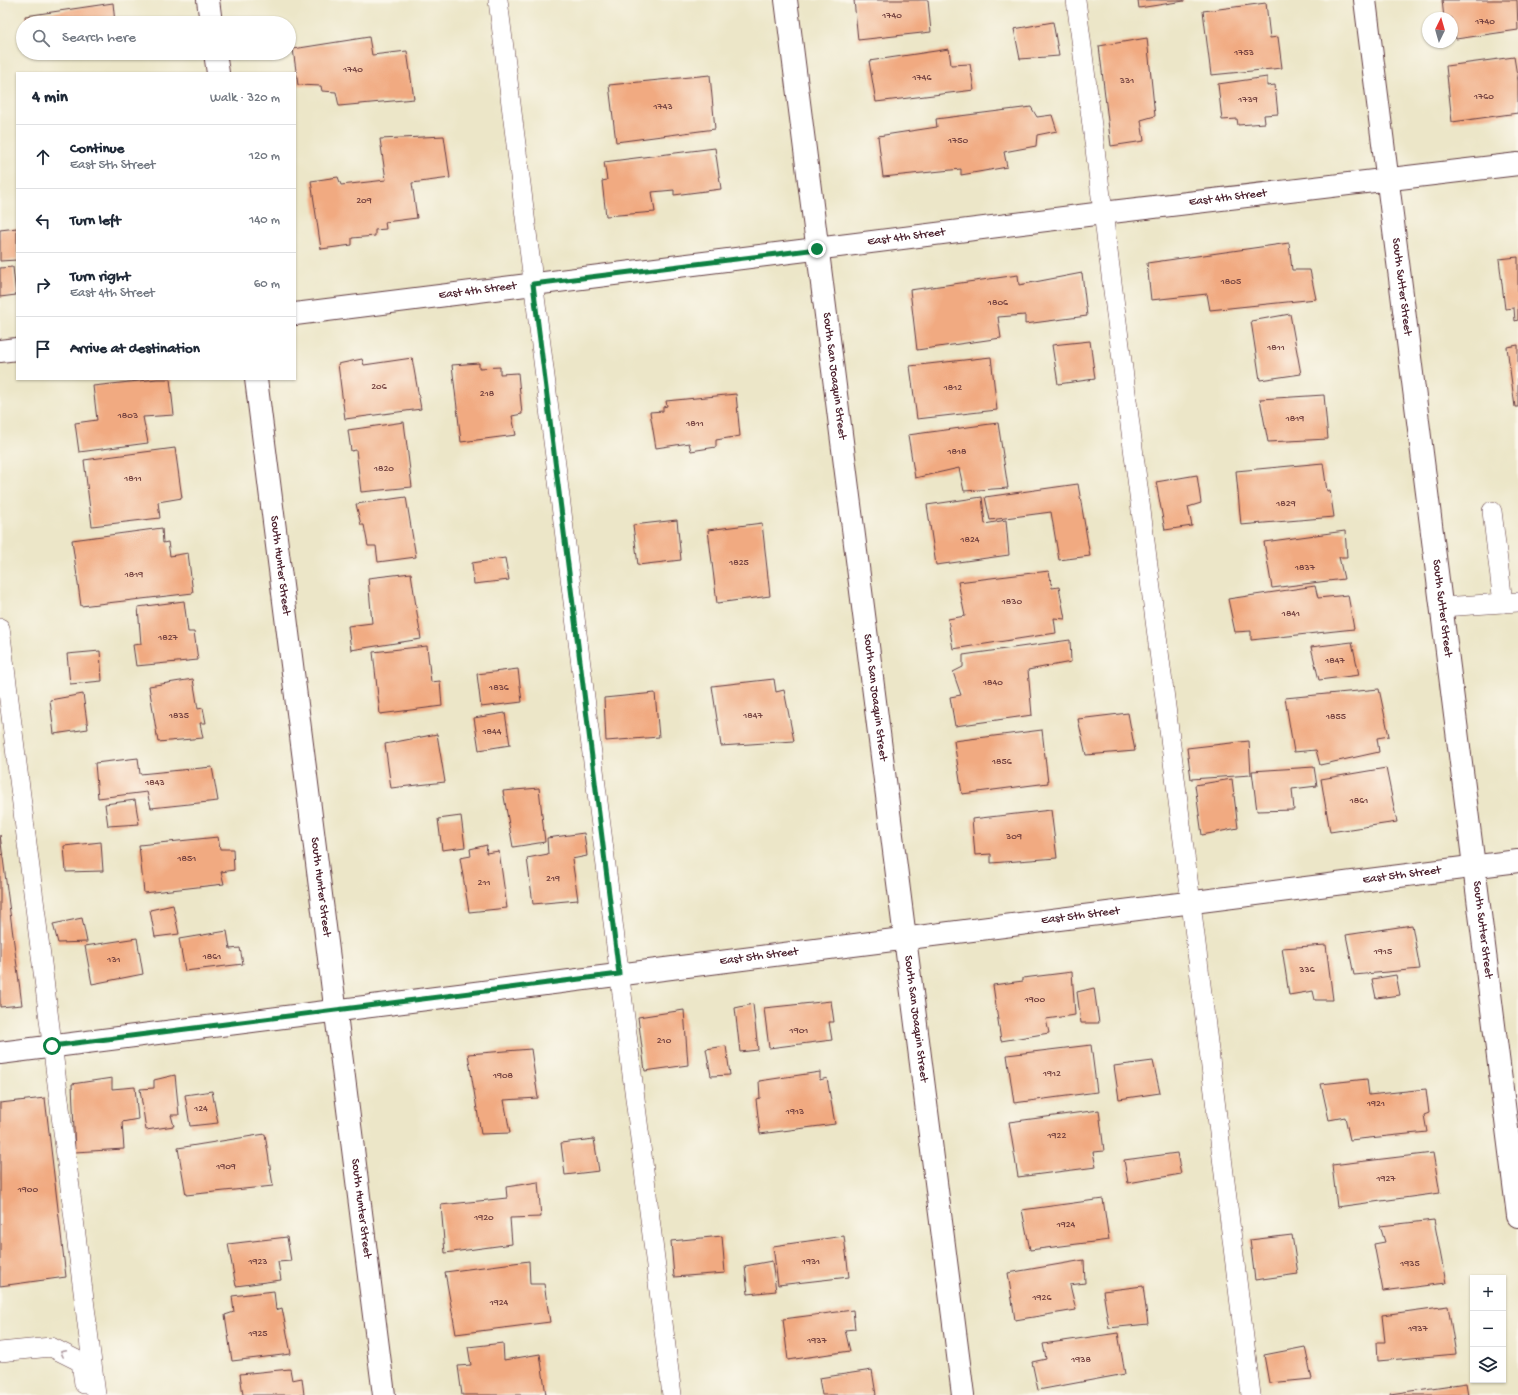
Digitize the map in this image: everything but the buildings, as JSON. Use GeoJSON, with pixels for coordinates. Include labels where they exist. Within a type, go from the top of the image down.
{"type":"FeatureCollection","features":[{"type":"Feature","properties":{"kind":"street"},"geometry":{"type":"LineString","coordinates":[[208,0],[210,16]]}},
{"type":"Feature","properties":{"kind":"street","name":"South San Joaquin Street"},"geometry":{"type":"LineString","coordinates":[[786,0],[963,1395]]}},
{"type":"Feature","properties":{"kind":"street","name":"South Sutter Street"},"geometry":{"type":"LineString","coordinates":[[1365,0],[1518,1216]]}},
{"type":"Feature","properties":{"kind":"street"},"geometry":{"type":"LineString","coordinates":[[216,60],[218,72]]}},
{"type":"Feature","properties":{"kind":"street","name":"East 4th Street"},"geometry":{"type":"LineString","coordinates":[[296,314],[1103,213],[1518,164]]}},
{"type":"Feature","properties":{"kind":"street"},"geometry":{"type":"LineString","coordinates":[[0,351],[16,349]]}},
{"type":"Feature","properties":{"kind":"street","name":"South Hunter Street"},"geometry":{"type":"LineString","coordinates":[[256,380],[384,1395]]}},
{"type":"Feature","properties":{"kind":"street","name":"East 5th Street"},"geometry":{"type":"LineString","coordinates":[[0,1053],[1518,861]]}},
{"type":"Feature","properties":{"kind":"lane"},"geometry":{"type":"LineString","coordinates":[[498,0],[672,1395]]}},
{"type":"Feature","properties":{"kind":"lane"},"geometry":{"type":"LineString","coordinates":[[1076,0],[1191,903],[1251,1395]]}},
{"type":"Feature","properties":{"kind":"lane"},"geometry":{"type":"LineString","coordinates":[[1442,607],[1511,603],[1492,511]]}},
{"type":"Feature","properties":{"kind":"lane"},"geometry":{"type":"LineString","coordinates":[[0,628],[96,1395]]}},
{"type":"Feature","properties":{"kind":"lane"},"geometry":{"type":"LineString","coordinates":[[0,1352],[51,1347],[81,1362],[85,1395]]}},
{"type":"Feature","properties":{"kind":"route"},"geometry":{"type":"LineString","coordinates":[[52,1046],[619,974],[533,284],[817,249]]}}]}
